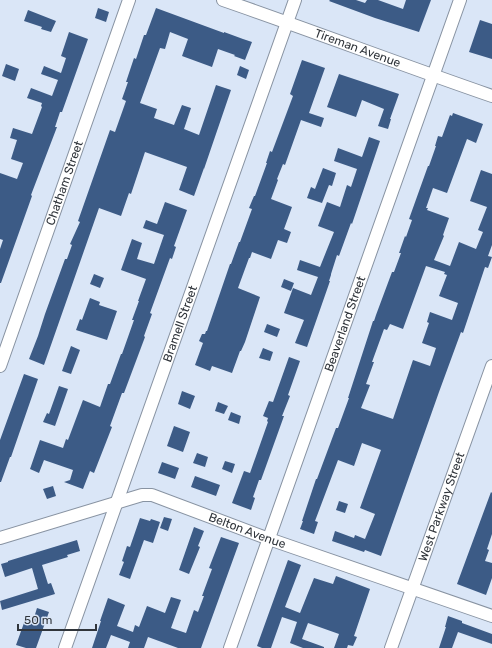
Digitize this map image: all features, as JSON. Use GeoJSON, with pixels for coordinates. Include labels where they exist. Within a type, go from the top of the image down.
{"type":"FeatureCollection","features":[{"type":"Feature","properties":{"kind":"street","name":"Chatham Street"},"geometry":{"type":"LineString","coordinates":[[0,366],[130,0]]}},
{"type":"Feature","properties":{"kind":"street","name":"Tireman Avenue"},"geometry":{"type":"LineString","coordinates":[[223,0],[492,96]]}},
{"type":"Feature","properties":{"kind":"street","name":"Bramell Street"},"geometry":{"type":"LineString","coordinates":[[65,648],[295,0]]}},
{"type":"Feature","properties":{"kind":"street","name":"Beaverland Street"},"geometry":{"type":"LineString","coordinates":[[230,648],[460,0]]}},
{"type":"Feature","properties":{"kind":"street","name":"West Parkway Street"},"geometry":{"type":"LineString","coordinates":[[391,648],[492,366]]}},
{"type":"Feature","properties":{"kind":"street","name":"Belton Avenue"},"geometry":{"type":"LineString","coordinates":[[0,538],[142,495],[152,495],[268,539],[492,616]]}},
{"type":"Feature","properties":{"kind":"building"},"geometry":{"type":"Polygon","coordinates":[[[356,0],[365,3],[367,0],[378,0],[403,9],[406,0],[431,0],[419,32],[375,18],[329,1],[356,0]]]}},
{"type":"Feature","properties":{"kind":"building"},"geometry":{"type":"Polygon","coordinates":[[[98,8],[109,12],[106,22],[95,18],[98,8]]]}},
{"type":"Feature","properties":{"kind":"building"},"geometry":{"type":"Polygon","coordinates":[[[156,8],[252,42],[245,60],[218,49],[212,67],[182,56],[188,39],[170,32],[165,49],[160,48],[140,103],[157,109],[154,118],[174,125],[182,105],[191,108],[184,129],[199,135],[216,85],[231,90],[194,196],[179,190],[187,167],[145,152],[131,194],[129,193],[121,216],[99,208],[44,365],[29,359],[65,259],[67,259],[72,245],[70,244],[80,222],[78,221],[110,130],[115,132],[126,101],[122,99],[134,58],[136,59],[144,35],[146,35],[156,8]]]}},
{"type":"Feature","properties":{"kind":"building"},"geometry":{"type":"Polygon","coordinates":[[[28,10],[56,21],[51,32],[41,29],[42,27],[24,21],[28,10]]]}},
{"type":"Feature","properties":{"kind":"building"},"geometry":{"type":"Polygon","coordinates":[[[480,20],[492,24],[492,59],[469,52],[480,20]]]}},
{"type":"Feature","properties":{"kind":"building"},"geometry":{"type":"Polygon","coordinates":[[[69,32],[88,39],[62,112],[60,112],[55,127],[57,127],[0,283],[0,249],[3,240],[0,239],[0,173],[17,179],[23,163],[11,159],[17,140],[10,138],[13,128],[32,134],[42,107],[42,103],[27,98],[31,88],[52,96],[58,80],[41,74],[44,66],[61,73],[66,58],[61,56],[69,32]]]}},
{"type":"Feature","properties":{"kind":"building"},"geometry":{"type":"Polygon","coordinates":[[[302,60],[325,68],[309,113],[324,118],[321,127],[301,120],[285,165],[283,164],[277,179],[278,180],[271,199],[292,207],[284,229],[291,232],[287,243],[278,240],[271,259],[252,252],[238,288],[260,297],[245,342],[232,373],[212,366],[210,371],[195,365],[203,343],[199,341],[202,334],[205,334],[207,331],[230,264],[240,242],[252,209],[249,208],[255,196],[270,151],[272,152],[293,96],[290,94],[302,60]]]}},
{"type":"Feature","properties":{"kind":"building"},"geometry":{"type":"Polygon","coordinates":[[[6,64],[19,69],[15,81],[2,76],[6,64]]]}},
{"type":"Feature","properties":{"kind":"building"},"geometry":{"type":"Polygon","coordinates":[[[240,66],[249,70],[246,79],[237,75],[240,66]]]}},
{"type":"Feature","properties":{"kind":"building"},"geometry":{"type":"Polygon","coordinates":[[[339,74],[399,94],[388,129],[378,126],[384,109],[362,100],[356,117],[327,107],[339,74]]]}},
{"type":"Feature","properties":{"kind":"building"},"geometry":{"type":"Polygon","coordinates":[[[453,113],[483,124],[476,143],[467,139],[447,193],[433,188],[426,208],[428,208],[427,210],[449,218],[443,235],[444,236],[434,260],[450,266],[459,242],[476,249],[483,232],[478,230],[487,207],[470,201],[481,170],[492,174],[492,245],[488,256],[492,257],[488,268],[485,267],[463,333],[461,332],[381,556],[332,541],[335,531],[354,538],[355,535],[365,539],[375,514],[360,508],[381,450],[362,443],[354,466],[338,460],[315,521],[318,522],[314,534],[300,529],[316,479],[349,398],[373,321],[401,253],[399,253],[412,220],[409,219],[436,146],[438,136],[442,137],[450,115],[452,116],[453,113]],[[426,266],[403,329],[390,324],[387,330],[384,329],[372,362],[374,362],[366,384],[370,385],[361,408],[393,419],[413,360],[430,366],[436,348],[422,343],[429,323],[427,322],[430,312],[452,320],[458,303],[439,296],[447,275],[444,274],[445,272],[426,266]]]}},
{"type":"Feature","properties":{"kind":"building"},"geometry":{"type":"Polygon","coordinates":[[[369,137],[380,141],[352,224],[351,223],[339,256],[337,255],[330,281],[307,347],[295,343],[304,320],[284,313],[293,288],[311,295],[318,277],[297,270],[300,260],[320,267],[334,232],[318,226],[327,202],[340,207],[347,185],[351,187],[357,169],[334,161],[338,148],[362,157],[369,137]]]}},
{"type":"Feature","properties":{"kind":"building"},"geometry":{"type":"Polygon","coordinates":[[[323,168],[336,173],[332,186],[329,185],[322,203],[307,198],[311,187],[315,189],[323,168]]]}},
{"type":"Feature","properties":{"kind":"building"},"geometry":{"type":"Polygon","coordinates":[[[165,202],[187,210],[174,246],[176,247],[172,259],[170,258],[150,313],[152,314],[144,336],[145,337],[124,393],[122,393],[110,426],[112,427],[94,473],[90,471],[83,489],[64,482],[70,480],[73,470],[44,460],[39,473],[30,469],[40,440],[63,448],[66,439],[68,440],[83,400],[100,407],[108,384],[110,384],[122,354],[146,279],[121,270],[132,239],[142,243],[137,259],[154,264],[164,235],[143,228],[146,220],[157,224],[165,202]]]}},
{"type":"Feature","properties":{"kind":"building"},"geometry":{"type":"Polygon","coordinates":[[[94,274],[104,278],[100,288],[90,284],[94,274]]]}},
{"type":"Feature","properties":{"kind":"building"},"geometry":{"type":"Polygon","coordinates":[[[284,279],[294,283],[291,291],[281,287],[284,279]]]}},
{"type":"Feature","properties":{"kind":"building"},"geometry":{"type":"Polygon","coordinates":[[[90,298],[100,302],[99,305],[117,311],[107,340],[76,330],[80,319],[82,320],[90,298]]]}},
{"type":"Feature","properties":{"kind":"building"},"geometry":{"type":"Polygon","coordinates":[[[267,324],[280,329],[277,337],[264,332],[267,324]]]}},
{"type":"Feature","properties":{"kind":"building"},"geometry":{"type":"Polygon","coordinates":[[[71,346],[80,350],[71,374],[62,371],[71,346]]]}},
{"type":"Feature","properties":{"kind":"building"},"geometry":{"type":"Polygon","coordinates":[[[263,348],[273,352],[270,361],[259,358],[263,348]]]}},
{"type":"Feature","properties":{"kind":"building"},"geometry":{"type":"Polygon","coordinates":[[[289,357],[300,361],[288,395],[290,396],[282,416],[284,416],[261,480],[259,480],[253,497],[255,498],[251,510],[232,503],[244,471],[250,473],[268,422],[268,418],[263,416],[269,401],[273,402],[289,357]]]}},
{"type":"Feature","properties":{"kind":"building"},"geometry":{"type":"Polygon","coordinates":[[[24,374],[38,379],[11,457],[0,482],[0,440],[24,374]]]}},
{"type":"Feature","properties":{"kind":"building"},"geometry":{"type":"Polygon","coordinates":[[[59,386],[68,389],[55,426],[43,422],[47,413],[49,414],[59,386]]]}},
{"type":"Feature","properties":{"kind":"building"},"geometry":{"type":"Polygon","coordinates":[[[182,391],[195,396],[190,409],[178,404],[182,391]]]}},
{"type":"Feature","properties":{"kind":"building"},"geometry":{"type":"Polygon","coordinates":[[[218,402],[228,406],[224,414],[215,411],[218,402]]]}},
{"type":"Feature","properties":{"kind":"building"},"geometry":{"type":"Polygon","coordinates":[[[231,412],[241,416],[239,424],[228,420],[231,412]]]}},
{"type":"Feature","properties":{"kind":"building"},"geometry":{"type":"Polygon","coordinates":[[[174,426],[190,432],[183,452],[167,446],[174,426]]]}},
{"type":"Feature","properties":{"kind":"building"},"geometry":{"type":"Polygon","coordinates":[[[197,453],[208,457],[205,467],[193,463],[197,453]]]}},
{"type":"Feature","properties":{"kind":"building"},"geometry":{"type":"Polygon","coordinates":[[[225,461],[235,464],[232,473],[222,469],[225,461]]]}},
{"type":"Feature","properties":{"kind":"building"},"geometry":{"type":"Polygon","coordinates":[[[162,462],[179,468],[175,479],[158,473],[162,462]]]}},
{"type":"Feature","properties":{"kind":"building"},"geometry":{"type":"Polygon","coordinates":[[[195,476],[220,485],[216,496],[191,487],[195,476]]]}},
{"type":"Feature","properties":{"kind":"building"},"geometry":{"type":"Polygon","coordinates":[[[53,486],[56,496],[47,499],[43,489],[53,486]]]}},
{"type":"Feature","properties":{"kind":"building"},"geometry":{"type":"Polygon","coordinates":[[[491,492],[492,534],[485,561],[492,563],[492,578],[486,595],[457,584],[491,492]]]}},
{"type":"Feature","properties":{"kind":"building"},"geometry":{"type":"Polygon","coordinates":[[[339,501],[348,504],[345,513],[336,510],[339,501]]]}},
{"type":"Feature","properties":{"kind":"building"},"geometry":{"type":"Polygon","coordinates":[[[164,517],[172,519],[168,531],[160,528],[164,517]]]}},
{"type":"Feature","properties":{"kind":"building"},"geometry":{"type":"Polygon","coordinates":[[[140,518],[160,522],[153,543],[144,540],[130,579],[119,575],[124,562],[122,561],[127,546],[130,547],[140,518]]]}},
{"type":"Feature","properties":{"kind":"building"},"geometry":{"type":"Polygon","coordinates":[[[194,527],[204,531],[198,546],[200,547],[189,574],[179,570],[194,527]]]}},
{"type":"Feature","properties":{"kind":"building"},"geometry":{"type":"Polygon","coordinates":[[[221,537],[239,543],[201,648],[178,648],[148,637],[144,648],[128,648],[130,642],[111,635],[106,648],[92,648],[108,598],[125,605],[117,626],[133,632],[135,625],[139,627],[147,606],[165,613],[171,597],[181,600],[171,628],[186,633],[194,610],[198,612],[204,596],[202,596],[212,569],[209,568],[221,537]]]}},
{"type":"Feature","properties":{"kind":"building"},"geometry":{"type":"Polygon","coordinates":[[[77,540],[80,551],[67,555],[68,557],[42,565],[48,584],[51,583],[55,594],[2,610],[0,601],[38,589],[32,568],[5,577],[1,564],[77,540]]]}},
{"type":"Feature","properties":{"kind":"building"},"geometry":{"type":"Polygon","coordinates":[[[288,560],[301,565],[285,607],[300,613],[314,578],[333,584],[336,576],[370,589],[354,636],[357,637],[353,646],[348,645],[347,648],[334,648],[339,634],[308,623],[302,639],[324,648],[303,648],[290,643],[297,622],[282,617],[271,648],[262,648],[257,646],[288,560]]]}},
{"type":"Feature","properties":{"kind":"building"},"geometry":{"type":"Polygon","coordinates":[[[37,608],[49,612],[36,648],[26,648],[16,645],[24,623],[30,625],[33,621],[37,608]]]}},
{"type":"Feature","properties":{"kind":"building"},"geometry":{"type":"Polygon","coordinates":[[[448,616],[492,634],[492,644],[458,632],[452,648],[439,648],[448,616]]]}}]}
